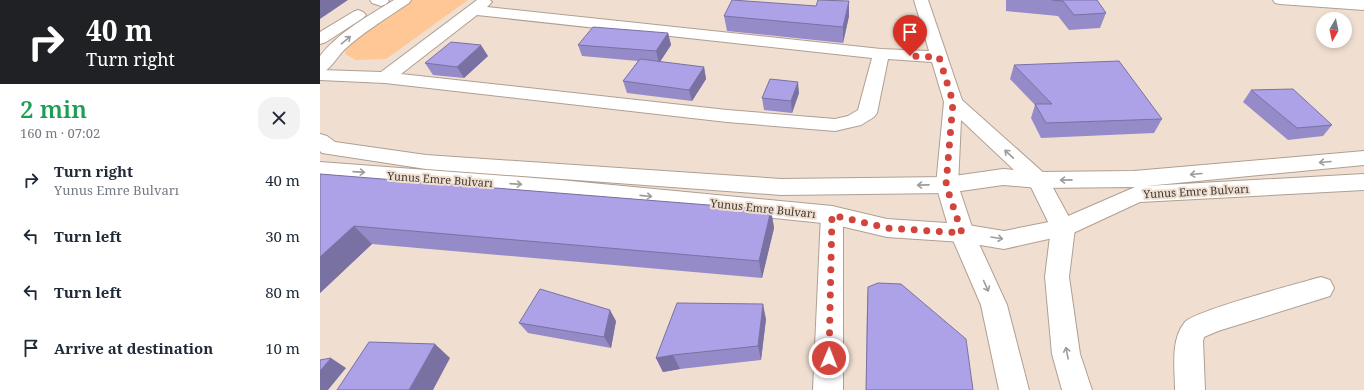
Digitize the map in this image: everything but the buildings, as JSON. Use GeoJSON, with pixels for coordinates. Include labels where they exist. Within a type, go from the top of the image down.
{"type":"FeatureCollection","features":[{"type":"Feature","properties":{"kind":"street"},"geometry":{"type":"LineString","coordinates":[[320,39],[380,0]]}},
{"type":"Feature","properties":{"kind":"street"},"geometry":{"type":"LineString","coordinates":[[320,68],[329,55],[349,37],[404,0]]}},
{"type":"Feature","properties":{"kind":"street"},"geometry":{"type":"LineString","coordinates":[[385,78],[486,0]]}},
{"type":"Feature","properties":{"kind":"street"},"geometry":{"type":"LineString","coordinates":[[921,0],[953,102],[946,185],[962,233],[994,305],[1014,390]]}},
{"type":"Feature","properties":{"kind":"street"},"geometry":{"type":"LineString","coordinates":[[1280,0],[1364,5]]}},
{"type":"Feature","properties":{"kind":"street"},"geometry":{"type":"LineString","coordinates":[[473,10],[881,54],[939,57]]}},
{"type":"Feature","properties":{"kind":"street"},"geometry":{"type":"LineString","coordinates":[[320,74],[385,78],[727,116],[835,125],[854,121],[867,113],[881,54]]}},
{"type":"Feature","properties":{"kind":"street"},"geometry":{"type":"LineString","coordinates":[[953,102],[1038,180],[1063,228],[1057,277],[1066,354],[1077,390]]}},
{"type":"Feature","properties":{"kind":"street","name":"Yunus Emre Bulvarı"},"geometry":{"type":"LineString","coordinates":[[320,141],[329,148],[426,162],[781,187],[946,185],[1003,177],[1038,180],[1134,179],[1364,158]]}},
{"type":"Feature","properties":{"kind":"street","name":"Yunus Emre Bulvarı"},"geometry":{"type":"LineString","coordinates":[[320,169],[560,188],[832,215],[887,228],[962,233],[1004,240],[1063,228],[1137,194],[1364,182]]}},
{"type":"Feature","properties":{"kind":"street"},"geometry":{"type":"LineString","coordinates":[[828,390],[832,215]]}},
{"type":"Feature","properties":{"kind":"street"},"geometry":{"type":"LineString","coordinates":[[1190,390],[1189,340],[1195,330],[1212,321],[1321,288]]}},
{"type":"Feature","properties":{"kind":"shaded area"},"geometry":{"type":"Polygon","coordinates":[[[411,0],[468,0],[386,59],[356,60],[345,54],[346,47],[355,38],[411,0]]]}},
{"type":"Feature","properties":{"kind":"route"},"geometry":{"type":"LineString","coordinates":[[829,358],[832,215],[887,228],[962,233],[946,185],[953,102],[939,57],[910,56]]}}]}
